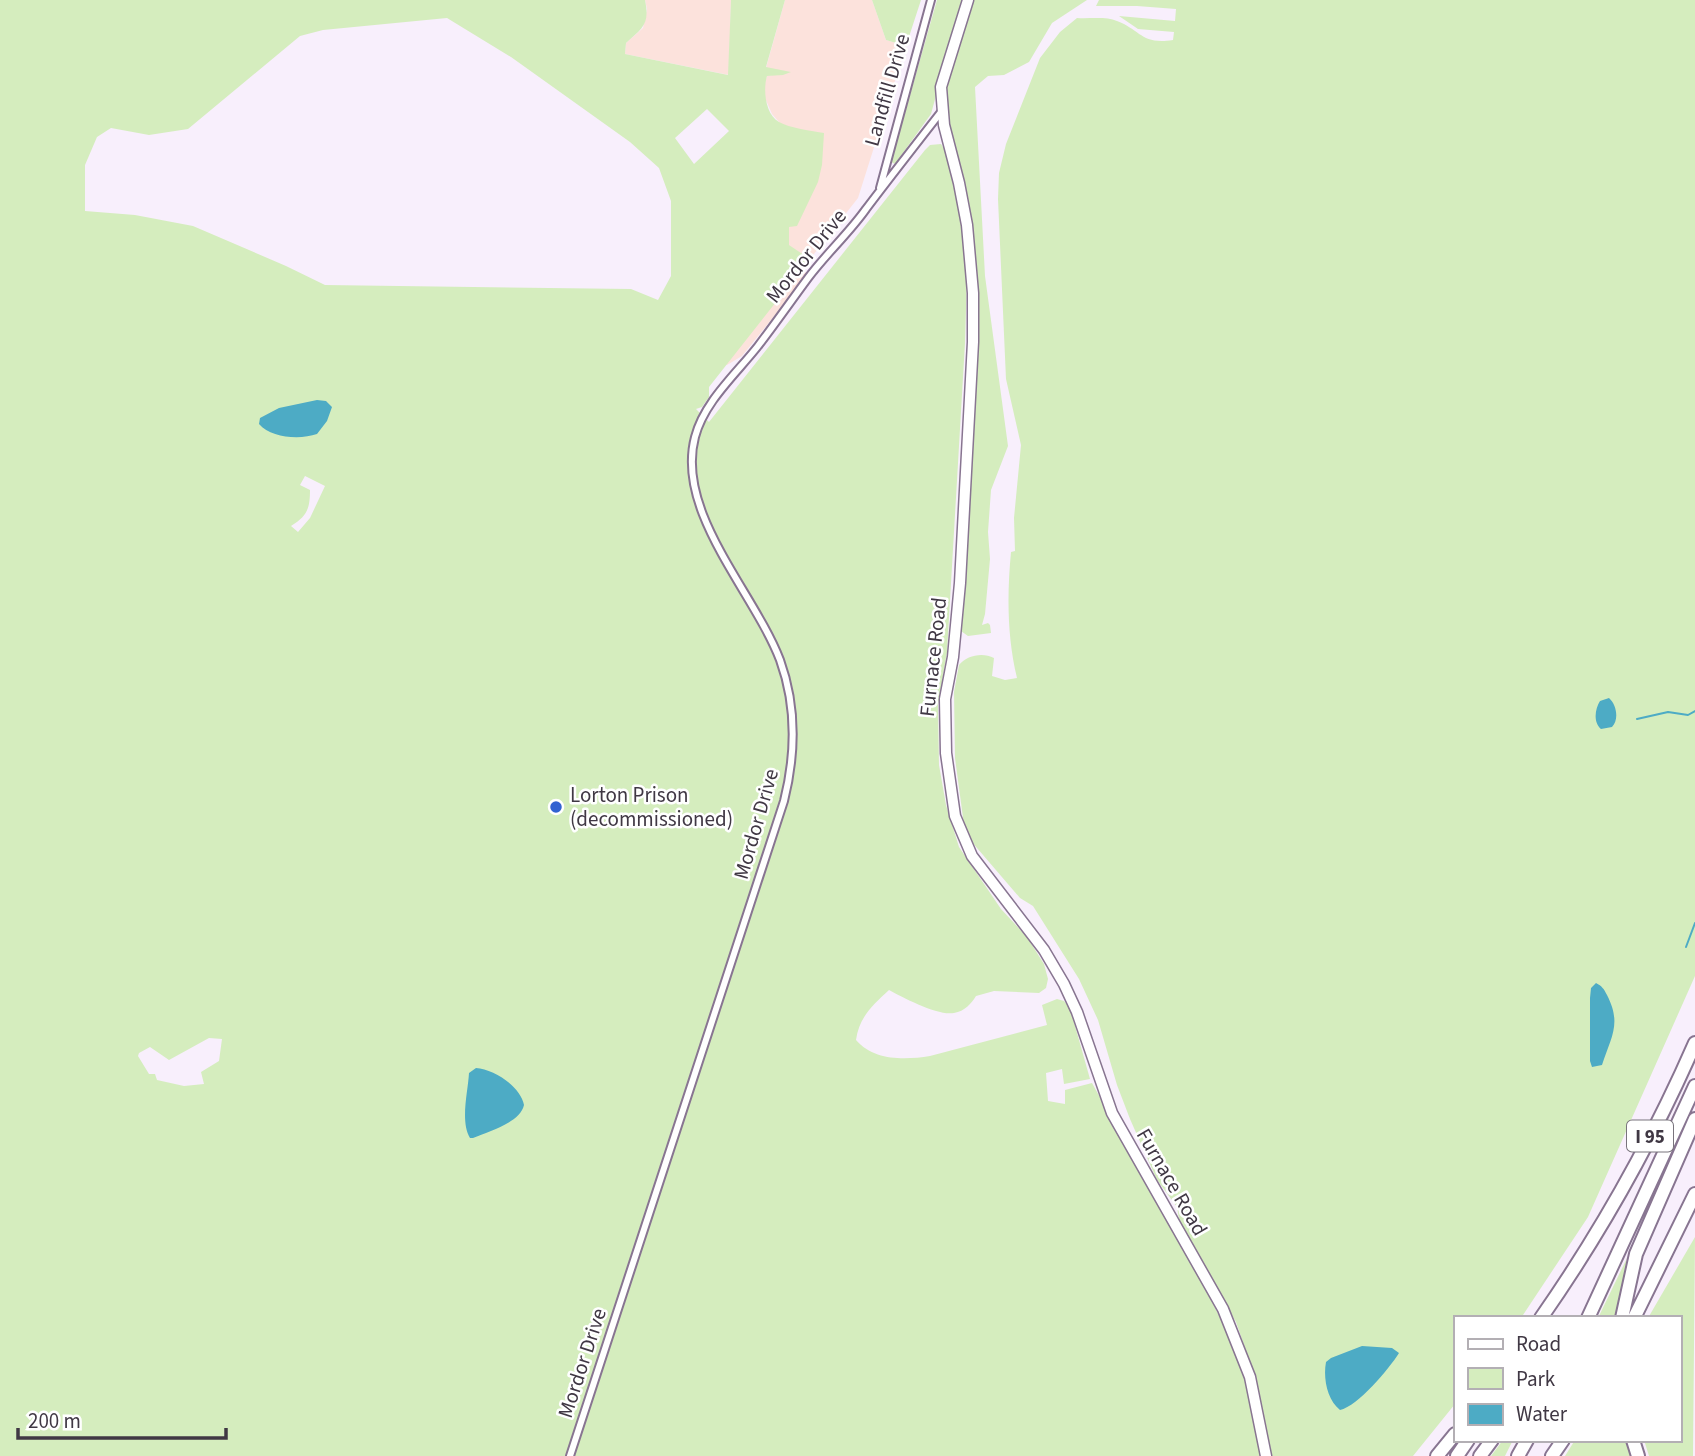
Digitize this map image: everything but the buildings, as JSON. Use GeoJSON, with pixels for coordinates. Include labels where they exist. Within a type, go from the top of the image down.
{"type":"FeatureCollection","features":[{"type":"Feature","properties":{"kind":"highway","name":"I 95"},"geometry":{"type":"LineString","coordinates":[[1542,1316],[1639,1157],[1695,1043]]}},
{"type":"Feature","properties":{"kind":"highway"},"geometry":{"type":"LineString","coordinates":[[1586,1316],[1695,1086]]}},
{"type":"Feature","properties":{"kind":"highway"},"geometry":{"type":"LineString","coordinates":[[1622,1316],[1636,1254],[1695,1119]]}},
{"type":"Feature","properties":{"kind":"highway"},"geometry":{"type":"LineString","coordinates":[[1637,1313],[1695,1194]]}},
{"type":"Feature","properties":{"kind":"highway"},"geometry":{"type":"LineString","coordinates":[[1547,1316],[1552,1302]]}},
{"type":"Feature","properties":{"kind":"highway"},"geometry":{"type":"LineString","coordinates":[[1437,1456],[1454,1435]]}},
{"type":"Feature","properties":{"kind":"main road","name":"Furnace Road"},"geometry":{"type":"LineString","coordinates":[[968,0],[944,73],[941,112],[964,204],[973,293],[973,342],[961,570],[953,657],[945,699],[946,753],[956,816],[972,856],[1044,950],[1064,984],[1077,1012],[1112,1113],[1223,1309],[1250,1377],[1266,1456]]}},
{"type":"Feature","properties":{"kind":"street","name":"Landfill Drive"},"geometry":{"type":"LineString","coordinates":[[879,190],[931,0]]}},
{"type":"Feature","properties":{"kind":"street","name":"Mordor Drive"},"geometry":{"type":"LineString","coordinates":[[570,1456],[780,814],[792,761],[792,715],[786,681],[775,648],[698,506],[691,477],[694,439],[699,425],[727,381],[757,348],[810,275],[866,210],[941,112]]}},
{"type":"Feature","properties":{"kind":"shaded area"},"geometry":{"type":"Polygon","coordinates":[[[645,0],[731,0],[729,75],[625,54],[626,43],[643,28],[647,9],[645,0]]]}},
{"type":"Feature","properties":{"kind":"shaded area"},"geometry":{"type":"Polygon","coordinates":[[[785,0],[872,0],[886,40],[906,46],[858,198],[810,259],[788,245],[779,122],[765,98],[764,85],[767,76],[789,72],[766,68],[785,0]]]}},
{"type":"Feature","properties":{"kind":"shaded area"},"geometry":{"type":"Polygon","coordinates":[[[777,253],[808,274],[742,356],[727,365],[708,342],[777,253]]]}},
{"type":"Feature","properties":{"kind":"green space"},"geometry":{"type":"Polygon","coordinates":[[[0,0],[645,0],[646,20],[641,29],[626,43],[625,54],[728,75],[731,0],[785,0],[766,67],[791,72],[767,76],[765,94],[771,113],[779,122],[794,128],[824,133],[818,182],[797,226],[789,227],[789,245],[810,259],[709,387],[709,397],[702,407],[696,409],[709,422],[925,150],[930,145],[941,144],[945,150],[960,213],[967,274],[947,652],[938,705],[939,765],[946,805],[959,847],[1001,909],[1027,937],[1044,964],[1048,979],[1046,988],[1039,993],[994,991],[976,996],[967,1007],[954,1013],[930,1009],[889,990],[864,1018],[856,1040],[872,1052],[890,1057],[930,1056],[1047,1025],[1042,1005],[1057,999],[1064,1001],[1070,1008],[1090,1079],[1064,1084],[1062,1069],[1046,1073],[1048,1101],[1065,1104],[1065,1090],[1092,1083],[1205,1287],[1230,1340],[1250,1395],[1260,1456],[0,1456],[0,0]],[[447,18],[323,30],[300,36],[188,129],[149,135],[111,128],[97,137],[85,165],[85,211],[135,215],[193,226],[325,285],[631,289],[658,300],[671,276],[671,201],[659,168],[630,142],[511,57],[447,18]],[[707,109],[675,138],[694,164],[729,131],[707,109]],[[305,476],[300,485],[310,490],[310,497],[304,515],[291,526],[298,532],[310,518],[325,486],[305,476]],[[209,1038],[169,1060],[150,1047],[138,1056],[149,1074],[155,1074],[157,1080],[184,1086],[204,1084],[201,1072],[219,1061],[222,1039],[209,1038]]]}},
{"type":"Feature","properties":{"kind":"green space"},"geometry":{"type":"Polygon","coordinates":[[[872,0],[921,0],[906,46],[886,40],[872,0]]]}},
{"type":"Feature","properties":{"kind":"green space"},"geometry":{"type":"Polygon","coordinates":[[[937,0],[962,0],[931,114],[895,164],[891,162],[937,0]]]}},
{"type":"Feature","properties":{"kind":"green space"},"geometry":{"type":"Polygon","coordinates":[[[971,0],[1087,0],[1052,23],[1029,62],[1004,75],[988,76],[975,87],[985,276],[1008,446],[991,490],[988,532],[990,559],[982,625],[988,623],[991,633],[968,636],[961,631],[960,626],[979,334],[976,264],[967,199],[945,110],[946,87],[971,0]]]}},
{"type":"Feature","properties":{"kind":"green space"},"geometry":{"type":"Polygon","coordinates":[[[1099,0],[1695,0],[1695,976],[1588,1217],[1522,1316],[1454,1316],[1454,1405],[1413,1456],[1271,1456],[1256,1380],[1236,1322],[1180,1225],[1177,1207],[1157,1180],[1130,1119],[1098,1020],[1079,979],[1033,906],[1020,898],[971,841],[964,825],[955,758],[954,692],[959,665],[971,657],[990,656],[994,658],[992,676],[1005,680],[1017,678],[1011,647],[1009,600],[1011,552],[1015,551],[1014,518],[1021,445],[1006,379],[998,199],[999,173],[1006,144],[1040,58],[1060,32],[1077,18],[1113,19],[1148,39],[1173,40],[1174,32],[1138,29],[1119,16],[1175,21],[1176,9],[1096,6],[1099,0]]]}},
{"type":"Feature","properties":{"kind":"green space"},"geometry":{"type":"Polygon","coordinates":[[[1695,1237],[1693,1456],[1649,1456],[1645,1442],[1681,1442],[1681,1316],[1649,1316],[1695,1237]]]}},
{"type":"Feature","properties":{"kind":"green space"},"geometry":{"type":"Polygon","coordinates":[[[1627,1258],[1618,1316],[1599,1316],[1627,1258]]]}},
{"type":"Feature","properties":{"kind":"green space"},"geometry":{"type":"Polygon","coordinates":[[[1502,1442],[1512,1442],[1505,1456],[1491,1456],[1502,1442]]]}},
{"type":"Feature","properties":{"kind":"green space"},"geometry":{"type":"Polygon","coordinates":[[[1574,1442],[1628,1442],[1632,1456],[1565,1456],[1574,1442]]]}},
{"type":"Feature","properties":{"kind":"water"},"geometry":{"type":"Polygon","coordinates":[[[317,400],[326,401],[332,407],[327,421],[317,434],[302,437],[278,435],[259,424],[260,418],[279,408],[317,400]]]}},
{"type":"Feature","properties":{"kind":"water"},"geometry":{"type":"Polygon","coordinates":[[[1609,698],[1615,708],[1616,720],[1612,727],[1601,729],[1596,719],[1597,708],[1600,701],[1609,698]]]}},
{"type":"Feature","properties":{"kind":"water"},"geometry":{"type":"Polygon","coordinates":[[[1596,983],[1603,988],[1611,1005],[1614,1030],[1602,1065],[1592,1067],[1590,998],[1591,988],[1596,983]]]}},
{"type":"Feature","properties":{"kind":"water"},"geometry":{"type":"Polygon","coordinates":[[[476,1068],[506,1080],[518,1092],[524,1105],[517,1117],[510,1122],[470,1138],[465,1123],[465,1106],[469,1073],[476,1068]]]}},
{"type":"Feature","properties":{"kind":"water"},"geometry":{"type":"Polygon","coordinates":[[[1362,1346],[1392,1348],[1399,1353],[1364,1394],[1340,1410],[1332,1401],[1327,1388],[1326,1362],[1362,1346]]]}},
{"type":"Feature","properties":{"kind":"waterway"},"geometry":{"type":"LineString","coordinates":[[1637,719],[1668,712],[1688,715],[1695,711]]}},
{"type":"Feature","properties":{"kind":"waterway"},"geometry":{"type":"LineString","coordinates":[[1686,947],[1695,923]]}},
{"type":"Feature","properties":{"kind":"place","name":"Lorton Prison (decommissioned)"},"geometry":{"type":"Point","coordinates":[556,807]}}]}
